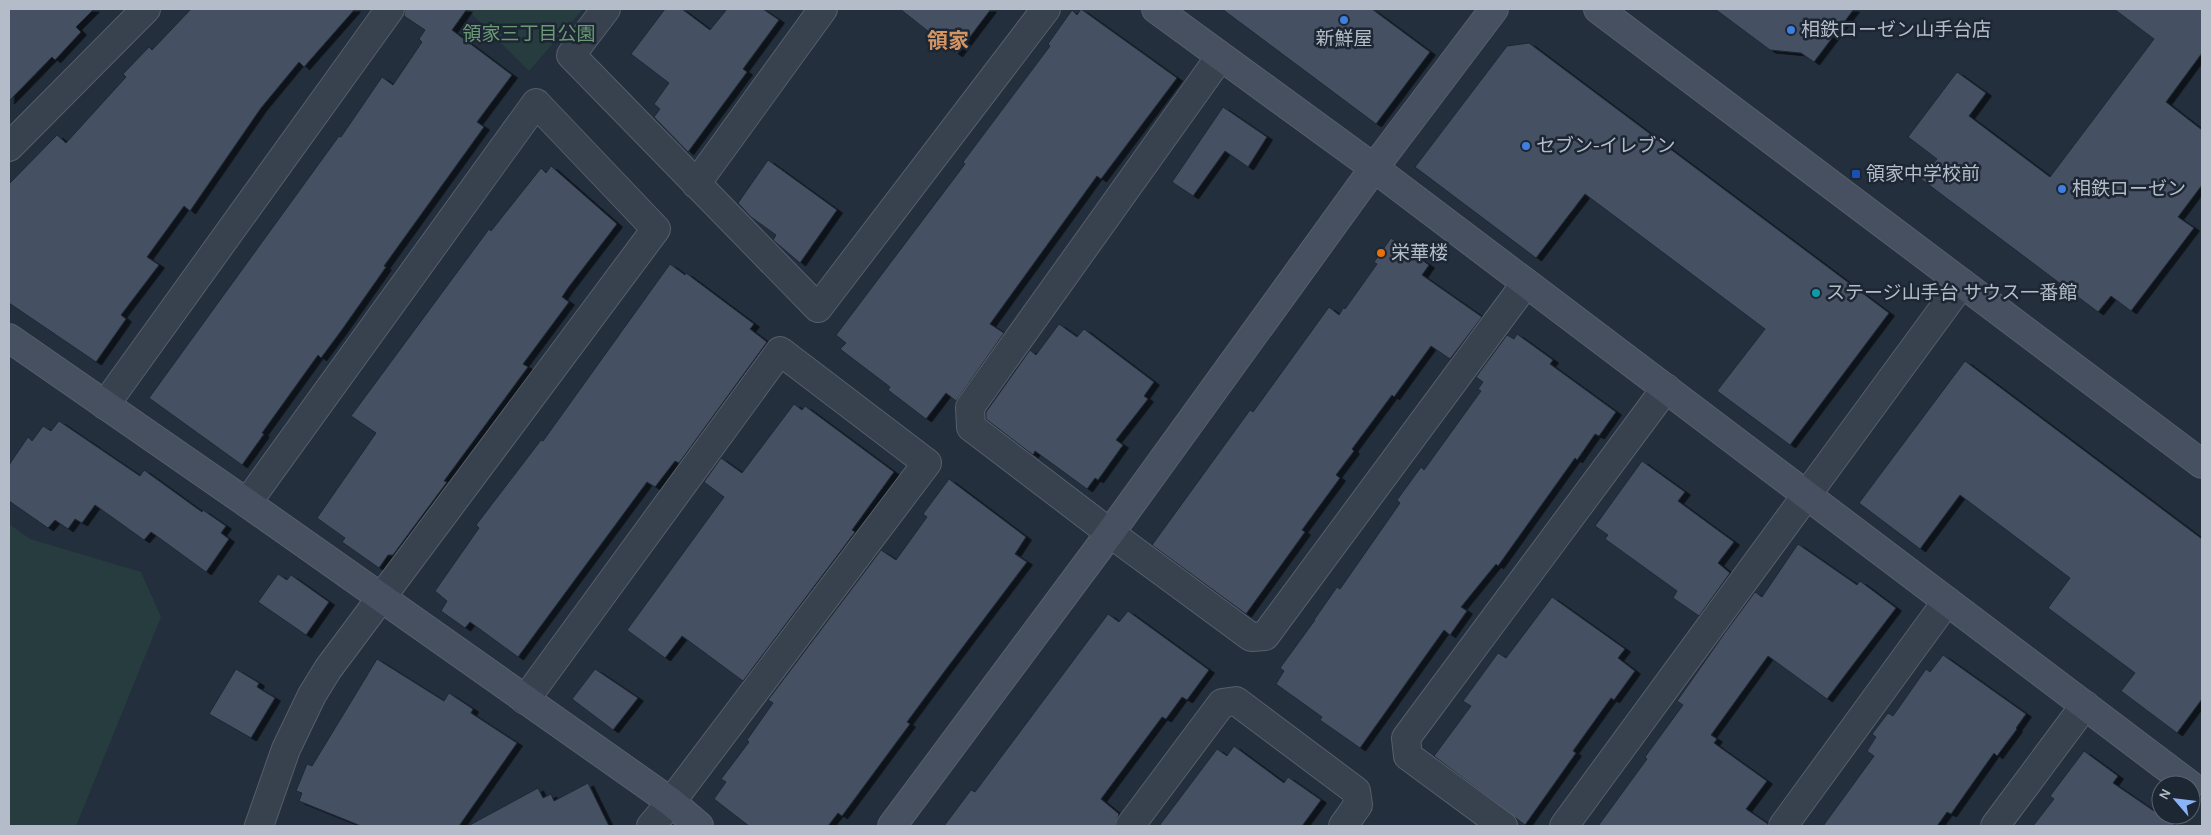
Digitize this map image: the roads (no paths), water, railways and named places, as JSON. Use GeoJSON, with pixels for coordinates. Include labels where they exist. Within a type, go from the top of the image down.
{"type":"FeatureCollection","features":[{"type":"Feature","properties":{"kind":"street"},"geometry":{"type":"LineString","coordinates":[[9,147],[146,9]]}},
{"type":"Feature","properties":{"kind":"street"},"geometry":{"type":"LineString","coordinates":[[105,405],[390,9]]}},
{"type":"Feature","properties":{"kind":"street"},"geometry":{"type":"LineString","coordinates":[[606,9],[571,54],[818,308],[1046,9]]}},
{"type":"Feature","properties":{"kind":"street"},"geometry":{"type":"LineString","coordinates":[[696,184],[823,9]]}},
{"type":"Feature","properties":{"kind":"street"},"geometry":{"type":"LineString","coordinates":[[1156,9],[1374,168],[2177,775]]}},
{"type":"Feature","properties":{"kind":"street"},"geometry":{"type":"LineString","coordinates":[[892,826],[1110,533],[1374,168],[1494,9]]}},
{"type":"Feature","properties":{"kind":"street"},"geometry":{"type":"LineString","coordinates":[[1598,9],[1962,283],[2200,456]]}},
{"type":"Feature","properties":{"kind":"street"},"geometry":{"type":"LineString","coordinates":[[1220,57],[970,407],[971,427],[1250,637],[1265,636],[1526,283]]}},
{"type":"Feature","properties":{"kind":"street"},"geometry":{"type":"LineString","coordinates":[[247,503],[536,103],[656,230],[312,695],[286,749],[259,826]]}},
{"type":"Feature","properties":{"kind":"street"},"geometry":{"type":"LineString","coordinates":[[1564,826],[1962,283]]}},
{"type":"Feature","properties":{"kind":"street"},"geometry":{"type":"LineString","coordinates":[[9,338],[672,802],[699,826]]}},
{"type":"Feature","properties":{"kind":"street"},"geometry":{"type":"LineString","coordinates":[[525,700],[780,351],[927,463],[672,802],[651,826]]}},
{"type":"Feature","properties":{"kind":"street"},"geometry":{"type":"LineString","coordinates":[[1503,826],[1408,756],[1406,738],[1666,388]]}},
{"type":"Feature","properties":{"kind":"street"},"geometry":{"type":"LineString","coordinates":[[1782,826],[1947,601]]}},
{"type":"Feature","properties":{"kind":"street"},"geometry":{"type":"LineString","coordinates":[[1130,826],[1222,703],[1236,702],[1356,791],[1358,806],[1343,826]]}},
{"type":"Feature","properties":{"kind":"street"},"geometry":{"type":"LineString","coordinates":[[1995,826],[2085,705]]}},
{"type":"Feature","properties":{"kind":"place","name":"新鮮屋"},"geometry":{"type":"Point","coordinates":[1344,20]}},
{"type":"Feature","properties":{"kind":"place","name":"相鉄ローゼン山手台店"},"geometry":{"type":"Point","coordinates":[1791,30]}},
{"type":"Feature","properties":{"kind":"place","name":"セブン-イレブン"},"geometry":{"type":"Point","coordinates":[1526,146]}},
{"type":"Feature","properties":{"kind":"place","name":"領家中学校前"},"geometry":{"type":"Point","coordinates":[1856,174]}},
{"type":"Feature","properties":{"kind":"place","name":"相鉄ローゼン"},"geometry":{"type":"Point","coordinates":[2062,189]}},
{"type":"Feature","properties":{"kind":"place","name":"栄華楼"},"geometry":{"type":"Point","coordinates":[1381,253]}},
{"type":"Feature","properties":{"kind":"place","name":"ステージ山手台 サウス一番館"},"geometry":{"type":"Point","coordinates":[1816,293]}},
{"type":"Feature","properties":{"kind":"district","name":"領家"},"geometry":{"type":"Point","coordinates":[948,41]}},
{"type":"Feature","properties":{"kind":"park label","name":"領家三丁目公園"},"geometry":{"type":"Point","coordinates":[529,34]}}]}
